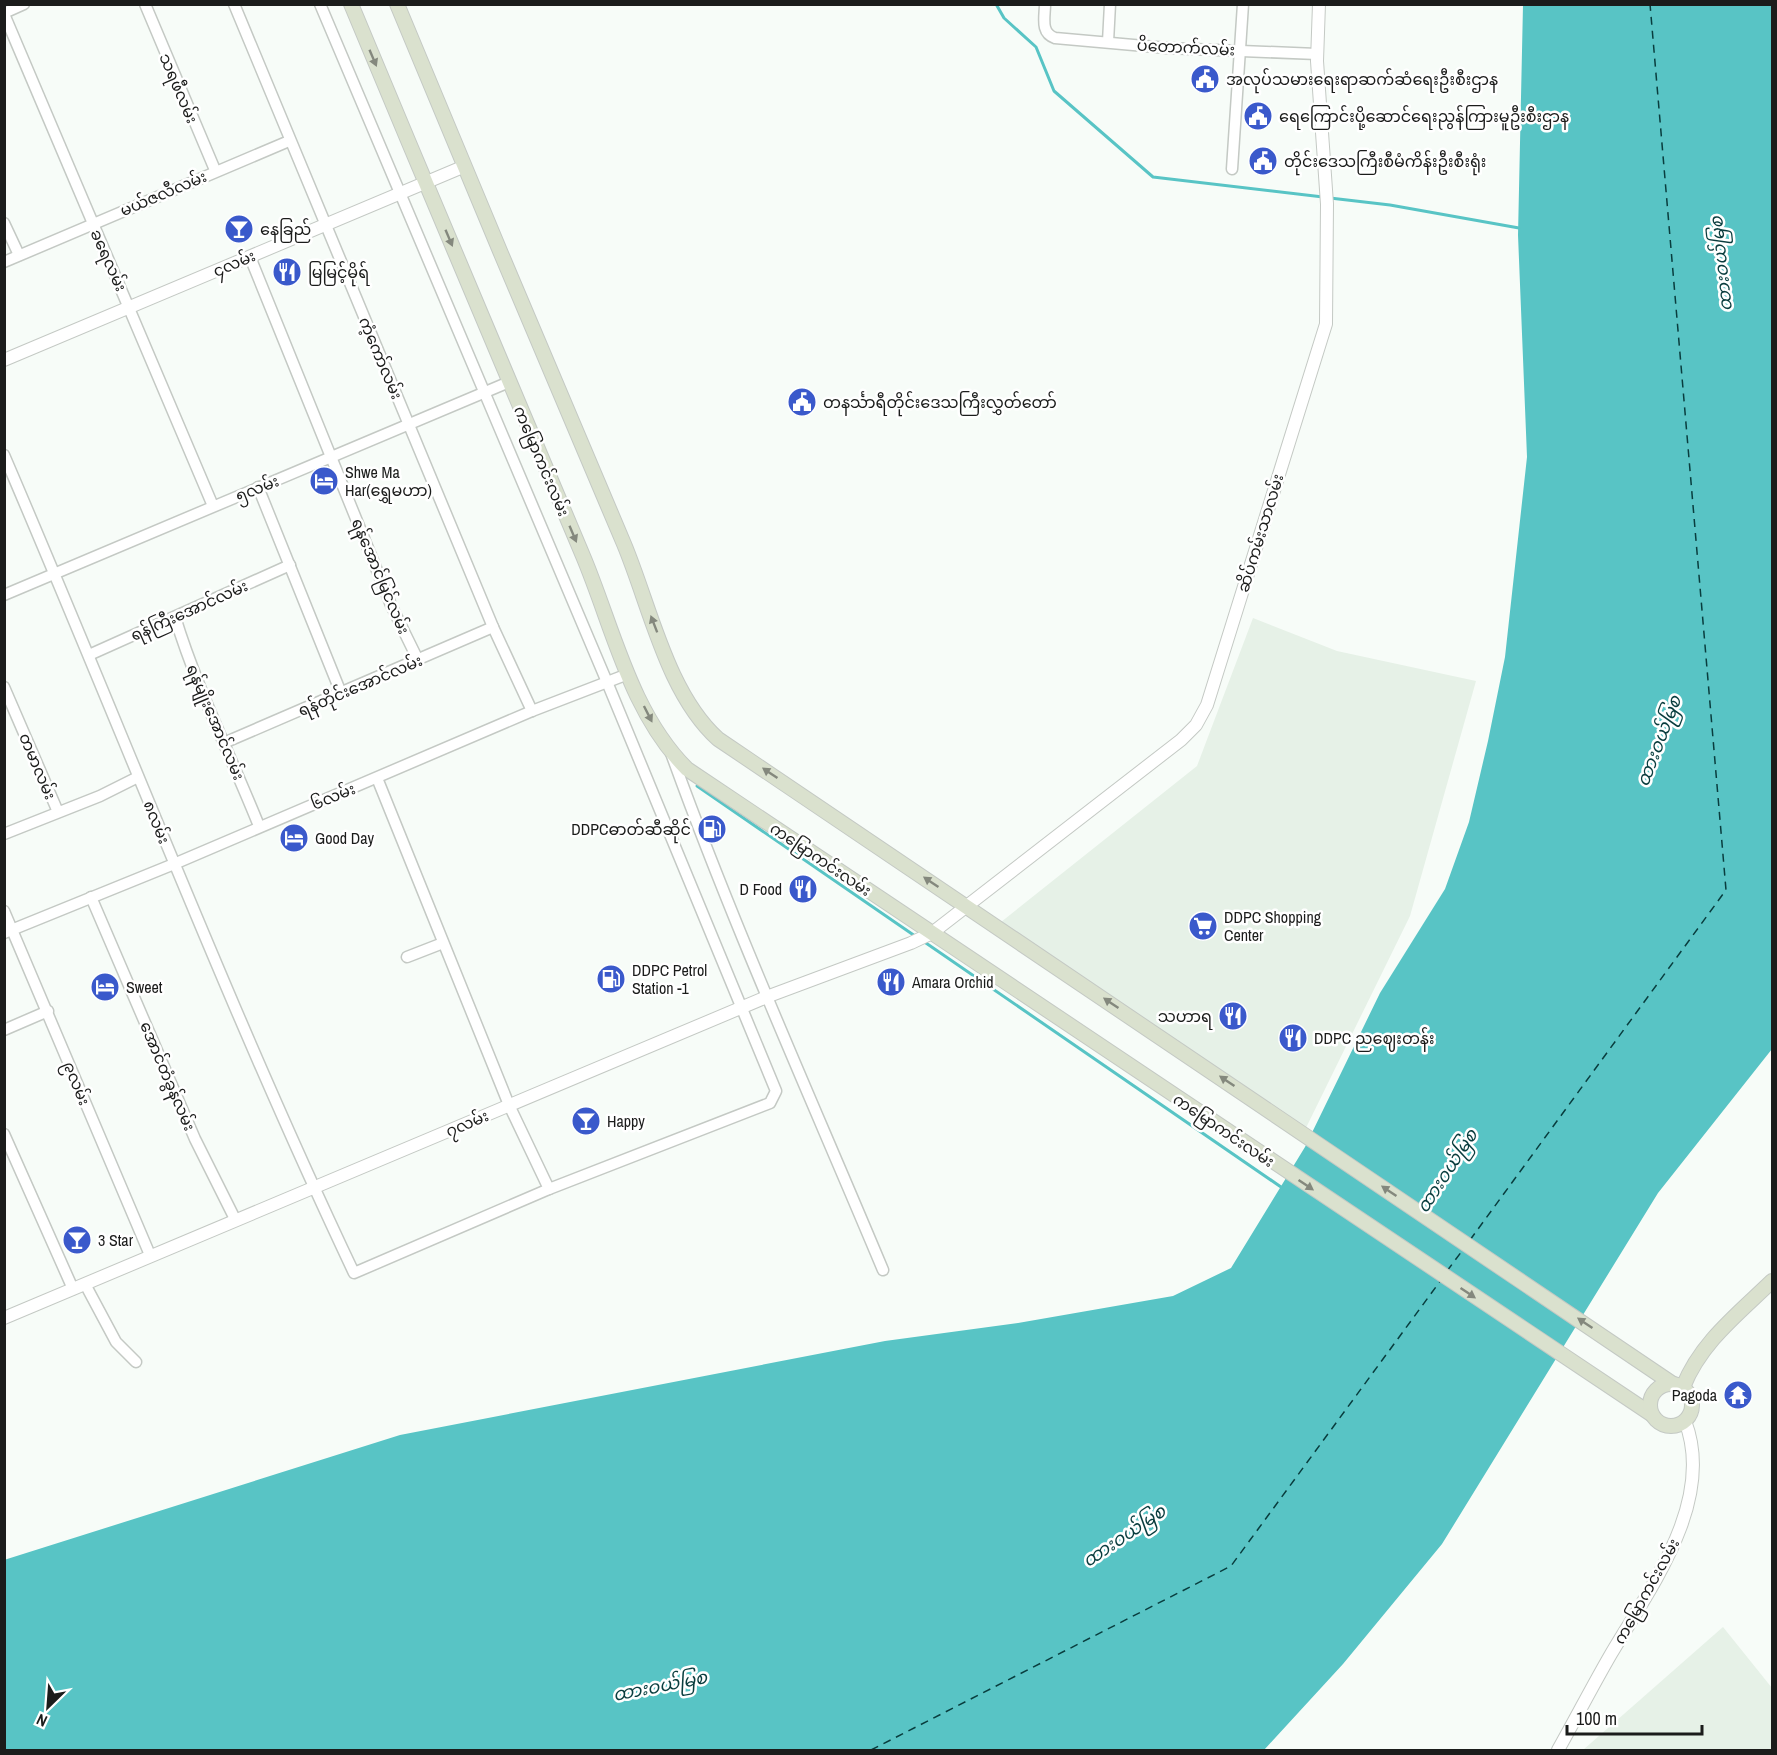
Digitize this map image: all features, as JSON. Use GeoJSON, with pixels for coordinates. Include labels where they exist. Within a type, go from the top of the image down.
{"type":"FeatureCollection","features":[{"type":"Feature","properties":{"kind":"main road","name":"ကမြောကင်းလမ်း"},"geometry":{"type":"LineString","coordinates":[[351,4],[586,564],[628,674],[670,753],[687,769],[1651,1414]]}},
{"type":"Feature","properties":{"kind":"main road"},"geometry":{"type":"LineString","coordinates":[[397,4],[626,548],[667,657],[692,709],[704,726],[718,739],[1678,1385],[1692,1401],[1691,1412],[1685,1421],[1675,1426],[1664,1425],[1651,1414],[1649,1403],[1653,1393],[1662,1385],[1678,1385]]}},
{"type":"Feature","properties":{"kind":"main road"},"geometry":{"type":"LineString","coordinates":[[1678,1385],[1709,1341],[1773,1281]]}},
{"type":"Feature","properties":{"kind":"street"},"geometry":{"type":"LineString","coordinates":[[4,14],[24,4]]}},
{"type":"Feature","properties":{"kind":"street","name":"သရဖီလမ်း"},"geometry":{"type":"LineString","coordinates":[[145,4],[214,170]]}},
{"type":"Feature","properties":{"kind":"street","name":"ကံ့ကော်လမ်း"},"geometry":{"type":"LineString","coordinates":[[234,4],[289,141],[327,224],[493,627],[532,711]]}},
{"type":"Feature","properties":{"kind":"street"},"geometry":{"type":"LineString","coordinates":[[320,4],[398,194],[607,682],[776,1091],[770,1103],[549,1189],[509,1105],[377,778]]}},
{"type":"Feature","properties":{"kind":"street","name":"ပိတောက်လမ်း"},"geometry":{"type":"LineString","coordinates":[[1045,4],[1044,29],[1048,36],[1055,38],[1317,54]]}},
{"type":"Feature","properties":{"kind":"street"},"geometry":{"type":"LineString","coordinates":[[1108,42],[1110,4]]}},
{"type":"Feature","properties":{"kind":"street"},"geometry":{"type":"LineString","coordinates":[[1232,169],[1242,50],[1243,4]]}},
{"type":"Feature","properties":{"kind":"street","name":"ဆိပ်ကမ်းသာလမ်း"},"geometry":{"type":"LineString","coordinates":[[932,933],[1181,740],[1196,725],[1207,705],[1326,324],[1327,190],[1317,54],[1318,4]]}},
{"type":"Feature","properties":{"kind":"street","name":"ခရေလမ်း"},"geometry":{"type":"LineString","coordinates":[[4,14],[67,158],[92,223],[130,306],[213,506]]}},
{"type":"Feature","properties":{"kind":"street","name":"မယ်ဇလီလမ်း"},"geometry":{"type":"LineString","coordinates":[[4,262],[214,170],[289,141]]}},
{"type":"Feature","properties":{"kind":"street","name":"၄လမ်း"},"geometry":{"type":"LineString","coordinates":[[4,360],[465,166]]}},
{"type":"Feature","properties":{"kind":"street"},"geometry":{"type":"LineString","coordinates":[[4,223],[19,255]]}},
{"type":"Feature","properties":{"kind":"street","name":"ရန်အောင်မြင်လမ်း"},"geometry":{"type":"LineString","coordinates":[[250,257],[392,605],[418,660]]}},
{"type":"Feature","properties":{"kind":"street","name":"၅လမ်း"},"geometry":{"type":"LineString","coordinates":[[4,595],[509,382]]}},
{"type":"Feature","properties":{"kind":"street","name":"၈လမ်း"},"geometry":{"type":"LineString","coordinates":[[4,455],[56,574],[174,864],[313,1187],[354,1273],[549,1189]]}},
{"type":"Feature","properties":{"kind":"street"},"geometry":{"type":"LineString","coordinates":[[258,488],[341,693]]}},
{"type":"Feature","properties":{"kind":"street","name":"ရန်ကြီးအောင်လမ်း"},"geometry":{"type":"LineString","coordinates":[[89,655],[290,565]]}},
{"type":"Feature","properties":{"kind":"street","name":"ရန်မျိုးအောင်လမ်း"},"geometry":{"type":"LineString","coordinates":[[175,617],[203,695],[226,742],[259,826]]}},
{"type":"Feature","properties":{"kind":"street","name":"ရန်တိုင်းအောင်လမ်း"},"geometry":{"type":"LineString","coordinates":[[226,742],[493,627]]}},
{"type":"Feature","properties":{"kind":"street","name":"၆လမ်း"},"geometry":{"type":"LineString","coordinates":[[9,931],[174,864],[532,711],[628,674]]}},
{"type":"Feature","properties":{"kind":"street","name":"တမာလမ်း"},"geometry":{"type":"LineString","coordinates":[[4,687],[58,812]]}},
{"type":"Feature","properties":{"kind":"street"},"geometry":{"type":"LineString","coordinates":[[670,753],[730,912],[769,996],[883,1270]]}},
{"type":"Feature","properties":{"kind":"street"},"geometry":{"type":"LineString","coordinates":[[4,834],[138,777]]}},
{"type":"Feature","properties":{"kind":"street","name":"အောင်တံခွန်လမ်း"},"geometry":{"type":"LineString","coordinates":[[91,897],[195,1138],[235,1219]]}},
{"type":"Feature","properties":{"kind":"street","name":"၉လမ်း"},"geometry":{"type":"LineString","coordinates":[[4,911],[9,931],[48,1011],[150,1255]]}},
{"type":"Feature","properties":{"kind":"street","name":"၇လမ်း"},"geometry":{"type":"LineString","coordinates":[[4,1318],[741,1007],[932,933]]}},
{"type":"Feature","properties":{"kind":"street"},"geometry":{"type":"LineString","coordinates":[[408,957],[443,943]]}},
{"type":"Feature","properties":{"kind":"street"},"geometry":{"type":"LineString","coordinates":[[4,1030],[48,1011]]}},
{"type":"Feature","properties":{"kind":"street"},"geometry":{"type":"LineString","coordinates":[[4,1134],[73,1289]]}},
{"type":"Feature","properties":{"kind":"street"},"geometry":{"type":"LineString","coordinates":[[85,1284],[116,1342],[136,1362]]}},
{"type":"Feature","properties":{"kind":"street","name":"ကမြောကင်းလမ်း"},"geometry":{"type":"LineString","coordinates":[[1558,1750],[1678,1532],[1693,1477],[1693,1448],[1685,1421]]}},
{"type":"Feature","properties":{"kind":"shaded area"},"geometry":{"type":"Polygon","coordinates":[[[1253,618],[1337,651],[1476,681],[1410,916],[1301,1138],[991,930],[1197,766],[1253,618]]]}},
{"type":"Feature","properties":{"kind":"shaded area"},"geometry":{"type":"Polygon","coordinates":[[[1723,1627],[1772,1688],[1772,1750],[1583,1750],[1723,1627]]]}},
{"type":"Feature","properties":{"kind":"water","name":"ထားဝယ်မြစ"},"geometry":{"type":"Polygon","coordinates":[[[1523,5],[1772,5],[1772,1049],[1658,1193],[1442,1544],[1343,1664],[1264,1750],[5,1750],[4,1560],[400,1435],[885,1341],[1018,1323],[1173,1296],[1231,1268],[1305,1147],[1380,993],[1445,889],[1469,822],[1488,741],[1505,657],[1527,457],[1518,235],[1523,5]]]}},
{"type":"Feature","properties":{"kind":"waterway"},"geometry":{"type":"LineString","coordinates":[[996,4],[1004,18],[1036,47],[1054,91],[1153,177],[1323,197]]}},
{"type":"Feature","properties":{"kind":"waterway"},"geometry":{"type":"LineString","coordinates":[[1330,198],[1390,205],[1519,228]]}},
{"type":"Feature","properties":{"kind":"waterway"},"geometry":{"type":"LineString","coordinates":[[697,786],[915,936]]}},
{"type":"Feature","properties":{"kind":"waterway"},"geometry":{"type":"LineString","coordinates":[[923,941],[1281,1187]]}},
{"type":"Feature","properties":{"kind":"ferry route"},"geometry":{"type":"LineString","coordinates":[[1470,1240],[1726,890],[1650,4]]}},
{"type":"Feature","properties":{"kind":"ferry route"},"geometry":{"type":"LineString","coordinates":[[1447,1271],[1462,1251]]}},
{"type":"Feature","properties":{"kind":"ferry route"},"geometry":{"type":"LineString","coordinates":[[871,1750],[1231,1566],[1441,1280]]}},
{"type":"Feature","properties":{"kind":"place","name":"အလုပ်သမားရေးရာဆက်ဆံရေးဦးစီးဌာန"},"geometry":{"type":"Point","coordinates":[1205,79]}},
{"type":"Feature","properties":{"kind":"place","name":"ရေကြောင်းပို့ဆောင်ရေးညွန်ကြားမူဦးစီးဌာန"},"geometry":{"type":"Point","coordinates":[1258,116]}},
{"type":"Feature","properties":{"kind":"place","name":"တိုင်းဒေသကြီးစီမံကိန်းဦးစီးရုံး"},"geometry":{"type":"Point","coordinates":[1263,161]}},
{"type":"Feature","properties":{"kind":"place","name":"နေခြည်"},"geometry":{"type":"Point","coordinates":[239,229]}},
{"type":"Feature","properties":{"kind":"place","name":"မြမြင့်မိုရ်"},"geometry":{"type":"Point","coordinates":[287,272]}},
{"type":"Feature","properties":{"kind":"place","name":"တနင်္သာရီတိုင်းဒေသကြီးလွှတ်တော်"},"geometry":{"type":"Point","coordinates":[802,402]}},
{"type":"Feature","properties":{"kind":"place","name":"Shwe Ma Har(‌‌ရွှေမဟာ)"},"geometry":{"type":"Point","coordinates":[324,481]}},
{"type":"Feature","properties":{"kind":"place","name":"DDPCဓာတ်ဆီဆိုင်"},"geometry":{"type":"Point","coordinates":[712,829]}},
{"type":"Feature","properties":{"kind":"place","name":"Good Day"},"geometry":{"type":"Point","coordinates":[294,838]}},
{"type":"Feature","properties":{"kind":"place","name":"D Food"},"geometry":{"type":"Point","coordinates":[803,889]}},
{"type":"Feature","properties":{"kind":"place","name":"DDPC Shopping Center"},"geometry":{"type":"Point","coordinates":[1203,926]}},
{"type":"Feature","properties":{"kind":"place","name":"DDPC Petrol Station -1"},"geometry":{"type":"Point","coordinates":[611,979]}},
{"type":"Feature","properties":{"kind":"place","name":"Amara Orchid"},"geometry":{"type":"Point","coordinates":[891,982]}},
{"type":"Feature","properties":{"kind":"place","name":"Sweet"},"geometry":{"type":"Point","coordinates":[105,987]}},
{"type":"Feature","properties":{"kind":"place","name":"သဟာရ"},"geometry":{"type":"Point","coordinates":[1233,1016]}},
{"type":"Feature","properties":{"kind":"place","name":"DDPC ညဈေးတန်း"},"geometry":{"type":"Point","coordinates":[1293,1038]}},
{"type":"Feature","properties":{"kind":"place","name":"Happy"},"geometry":{"type":"Point","coordinates":[586,1121]}},
{"type":"Feature","properties":{"kind":"place","name":"3 Star"},"geometry":{"type":"Point","coordinates":[77,1240]}},
{"type":"Feature","properties":{"kind":"place","name":"Pagoda"},"geometry":{"type":"Point","coordinates":[1738,1395]}}]}
